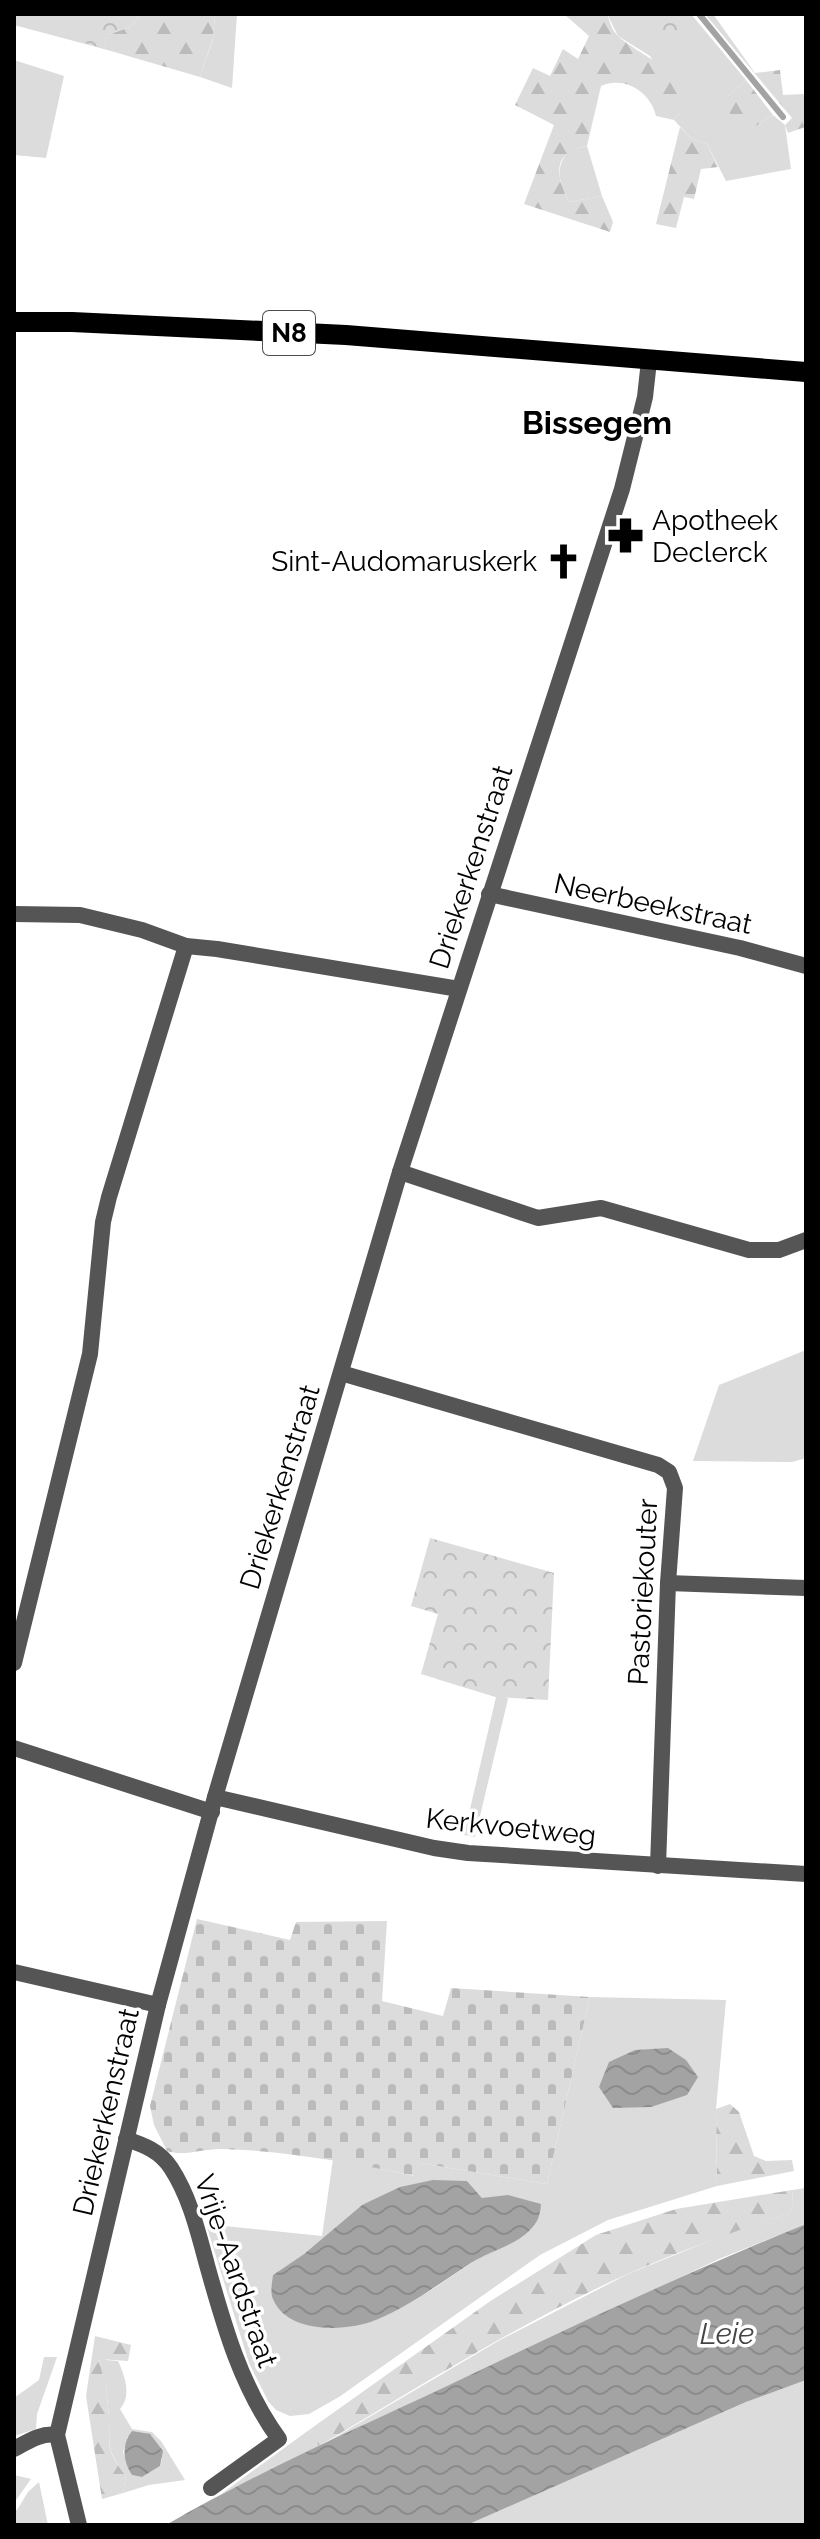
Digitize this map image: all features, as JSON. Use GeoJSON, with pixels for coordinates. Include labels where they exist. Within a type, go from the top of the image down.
{"type":"FeatureCollection","features":[{"type":"Feature","properties":{"kind":"main road","name":"N8"},"geometry":{"type":"LineString","coordinates":[[14,322],[346,335],[806,372]]}},
{"type":"Feature","properties":{"kind":"street","name":"Driekerkenstraat"},"geometry":{"type":"LineString","coordinates":[[79,2525],[57,2435],[158,2005],[213,1805],[400,1172],[625,477],[645,397],[649,361]]}},
{"type":"Feature","properties":{"kind":"street","name":"Neerbeekstraat"},"geometry":{"type":"LineString","coordinates":[[489,894],[740,948],[806,966]]}},
{"type":"Feature","properties":{"kind":"street"},"geometry":{"type":"LineString","coordinates":[[14,914],[80,915],[142,930],[186,946],[459,989]]}},
{"type":"Feature","properties":{"kind":"street"},"geometry":{"type":"LineString","coordinates":[[14,1663],[90,1354],[106,1210],[186,946]]}},
{"type":"Feature","properties":{"kind":"street"},"geometry":{"type":"LineString","coordinates":[[400,1172],[538,1218],[601,1208],[749,1250],[779,1250],[806,1240]]}},
{"type":"Feature","properties":{"kind":"street","name":"Pastoriekouter"},"geometry":{"type":"LineString","coordinates":[[341,1373],[658,1465],[669,1472],[675,1488],[668,1583],[658,1866]]}},
{"type":"Feature","properties":{"kind":"street"},"geometry":{"type":"LineString","coordinates":[[668,1583],[806,1588]]}},
{"type":"Feature","properties":{"kind":"street","name":"Kerkvoetweg"},"geometry":{"type":"LineString","coordinates":[[14,1748],[213,1805],[434,1848],[468,1853],[806,1874]]}},
{"type":"Feature","properties":{"kind":"street"},"geometry":{"type":"LineString","coordinates":[[14,1972],[158,2005]]}},
{"type":"Feature","properties":{"kind":"street","name":"Vrije-Aardstraat"},"geometry":{"type":"LineString","coordinates":[[126,2139],[152,2148],[171,2166],[192,2209],[229,2343],[257,2406],[279,2439],[211,2488]]}},
{"type":"Feature","properties":{"kind":"street"},"geometry":{"type":"LineString","coordinates":[[14,2449],[50,2433],[57,2435]]}},
{"type":"Feature","properties":{"kind":"green space"},"geometry":{"type":"Polygon","coordinates":[[[14,14],[141,14],[107,35],[104,49],[14,25],[14,14]]]}},
{"type":"Feature","properties":{"kind":"green space"},"geometry":{"type":"Polygon","coordinates":[[[94,14],[141,14],[130,27],[107,35],[104,49],[85,43],[94,14]]]}},
{"type":"Feature","properties":{"kind":"green space"},"geometry":{"type":"Polygon","coordinates":[[[141,14],[215,14],[213,38],[200,77],[104,49],[107,35],[130,27],[141,14]]]}},
{"type":"Feature","properties":{"kind":"green space"},"geometry":{"type":"Polygon","coordinates":[[[215,14],[237,14],[232,88],[200,77],[213,39],[215,14]]]}},
{"type":"Feature","properties":{"kind":"green space"},"geometry":{"type":"Polygon","coordinates":[[[564,14],[607,14],[619,37],[670,75],[681,97],[681,112],[674,120],[656,116],[648,99],[635,88],[618,83],[601,86],[587,146],[575,149],[562,160],[559,174],[569,202],[602,196],[613,222],[610,232],[524,204],[554,125],[515,105],[533,68],[550,76],[563,49],[578,59],[589,36],[564,14]]]}},
{"type":"Feature","properties":{"kind":"green space"},"geometry":{"type":"Polygon","coordinates":[[[607,14],[691,14],[746,80],[729,96],[756,126],[773,115],[785,125],[791,169],[726,181],[707,144],[692,139],[674,120],[681,112],[650,56],[618,36],[607,14]]]}},
{"type":"Feature","properties":{"kind":"green space"},"geometry":{"type":"Polygon","coordinates":[[[637,14],[686,14],[693,22],[665,46],[637,14]]]}},
{"type":"Feature","properties":{"kind":"green space"},"geometry":{"type":"Polygon","coordinates":[[[705,14],[713,14],[755,73],[780,70],[783,95],[804,94],[805,127],[788,133],[785,125],[792,118],[705,14]]]}},
{"type":"Feature","properties":{"kind":"green space"},"geometry":{"type":"Polygon","coordinates":[[[14,60],[64,76],[46,158],[14,155],[14,60]]]}},
{"type":"Feature","properties":{"kind":"green space"},"geometry":{"type":"Polygon","coordinates":[[[746,80],[773,115],[756,126],[742,128],[730,114],[728,101],[729,96],[746,80]]]}},
{"type":"Feature","properties":{"kind":"green space"},"geometry":{"type":"Polygon","coordinates":[[[680,127],[692,139],[707,144],[718,167],[701,169],[694,199],[684,197],[676,228],[656,224],[680,127]]]}},
{"type":"Feature","properties":{"kind":"green space"},"geometry":{"type":"Polygon","coordinates":[[[587,146],[602,196],[569,202],[561,182],[561,163],[570,150],[587,146]]]}},
{"type":"Feature","properties":{"kind":"green space"},"geometry":{"type":"Polygon","coordinates":[[[806,1350],[806,1458],[792,1462],[693,1461],[719,1385],[806,1350]]]}},
{"type":"Feature","properties":{"kind":"green space"},"geometry":{"type":"Polygon","coordinates":[[[430,1538],[554,1573],[548,1700],[496,1697],[421,1674],[438,1614],[411,1606],[430,1538]]]}},
{"type":"Feature","properties":{"kind":"green space"},"geometry":{"type":"Polygon","coordinates":[[[439,1672],[498,1687],[508,1699],[475,1837],[464,1835],[496,1697],[437,1679],[439,1672]]]}},
{"type":"Feature","properties":{"kind":"green space"},"geometry":{"type":"Polygon","coordinates":[[[197,1919],[290,1940],[296,1922],[387,1921],[382,2001],[443,2016],[451,1988],[590,1997],[547,2184],[420,2163],[415,2176],[272,2152],[223,2149],[181,2153],[167,2151],[154,2125],[150,2106],[197,1919]]]}},
{"type":"Feature","properties":{"kind":"green space"},"geometry":{"type":"Polygon","coordinates":[[[590,1997],[726,2000],[716,2109],[717,2186],[608,2220],[540,2255],[339,2397],[309,2414],[290,2416],[276,2410],[268,2401],[249,2363],[206,2224],[322,2236],[333,2159],[414,2176],[420,2163],[547,2184],[590,1997]],[[467,2181],[362,2205],[304,2254],[273,2275],[334,2327],[374,2321],[433,2289],[473,2262],[482,2198],[467,2181]]]}},
{"type":"Feature","properties":{"kind":"green space"},"geometry":{"type":"Polygon","coordinates":[[[730,2104],[739,2112],[754,2156],[766,2161],[792,2160],[794,2171],[717,2186],[716,2109],[730,2104]]]}},
{"type":"Feature","properties":{"kind":"green space"},"geometry":{"type":"Polygon","coordinates":[[[806,2188],[806,2224],[719,2259],[221,2494],[309,2430],[320,2446],[500,2340],[628,2274],[729,2233],[790,2213],[792,2190],[806,2188]]]}},
{"type":"Feature","properties":{"kind":"green space"},"geometry":{"type":"Polygon","coordinates":[[[792,2190],[790,2213],[669,2256],[590,2292],[472,2355],[319,2446],[309,2430],[489,2302],[596,2235],[676,2209],[792,2190]]]}},
{"type":"Feature","properties":{"kind":"green space"},"geometry":{"type":"Polygon","coordinates":[[[95,2336],[131,2345],[128,2361],[99,2359],[106,2379],[110,2448],[126,2476],[123,2493],[102,2499],[86,2396],[95,2336]]]}},
{"type":"Feature","properties":{"kind":"green space"},"geometry":{"type":"Polygon","coordinates":[[[44,2357],[57,2357],[37,2414],[36,2429],[14,2436],[14,2398],[39,2380],[44,2357]]]}},
{"type":"Feature","properties":{"kind":"green space"},"geometry":{"type":"Polygon","coordinates":[[[99,2358],[118,2361],[126,2392],[120,2409],[132,2429],[152,2432],[185,2480],[149,2485],[123,2493],[126,2476],[110,2448],[106,2379],[99,2358]],[[128,2436],[123,2452],[132,2475],[142,2477],[160,2466],[162,2459],[128,2436]]]}},
{"type":"Feature","properties":{"kind":"green space"},"geometry":{"type":"Polygon","coordinates":[[[806,2380],[806,2525],[467,2525],[746,2402],[806,2380]]]}},
{"type":"Feature","properties":{"kind":"green space"},"geometry":{"type":"Polygon","coordinates":[[[14,2475],[31,2479],[14,2503],[14,2475]]]}},
{"type":"Feature","properties":{"kind":"green space"},"geometry":{"type":"Polygon","coordinates":[[[39,2482],[48,2525],[14,2525],[14,2509],[17,2510],[28,2492],[39,2482]]]}},
{"type":"Feature","properties":{"kind":"water"},"geometry":{"type":"Polygon","coordinates":[[[668,2048],[686,2060],[698,2077],[687,2095],[651,2107],[613,2108],[599,2087],[609,2062],[635,2050],[668,2048]]]}},
{"type":"Feature","properties":{"kind":"water"},"geometry":{"type":"Polygon","coordinates":[[[433,2180],[467,2181],[482,2198],[508,2195],[541,2204],[539,2215],[532,2228],[516,2241],[478,2259],[413,2301],[376,2320],[349,2327],[318,2327],[291,2319],[280,2310],[272,2297],[273,2275],[304,2254],[362,2205],[400,2187],[433,2180]]]}},
{"type":"Feature","properties":{"kind":"water","name":"Leie"},"geometry":{"type":"Polygon","coordinates":[[[806,2224],[806,2380],[746,2402],[467,2525],[166,2525],[339,2436],[624,2303],[806,2224]]]}},
{"type":"Feature","properties":{"kind":"water"},"geometry":{"type":"Polygon","coordinates":[[[132,2431],[150,2434],[163,2451],[160,2466],[142,2477],[132,2475],[125,2459],[126,2442],[132,2431]]]}},
{"type":"Feature","properties":{"kind":"waterway"},"geometry":{"type":"LineString","coordinates":[[699,14],[783,117]]}},
{"type":"Feature","properties":{"kind":"place","name":"Apotheek Declerck"},"geometry":{"type":"Point","coordinates":[626,536]}},
{"type":"Feature","properties":{"kind":"place","name":"Sint-Audomaruskerk"},"geometry":{"type":"Point","coordinates":[563,561]}},
{"type":"Feature","properties":{"kind":"district","name":"Bissegem"},"geometry":{"type":"Point","coordinates":[597,422]}}]}
